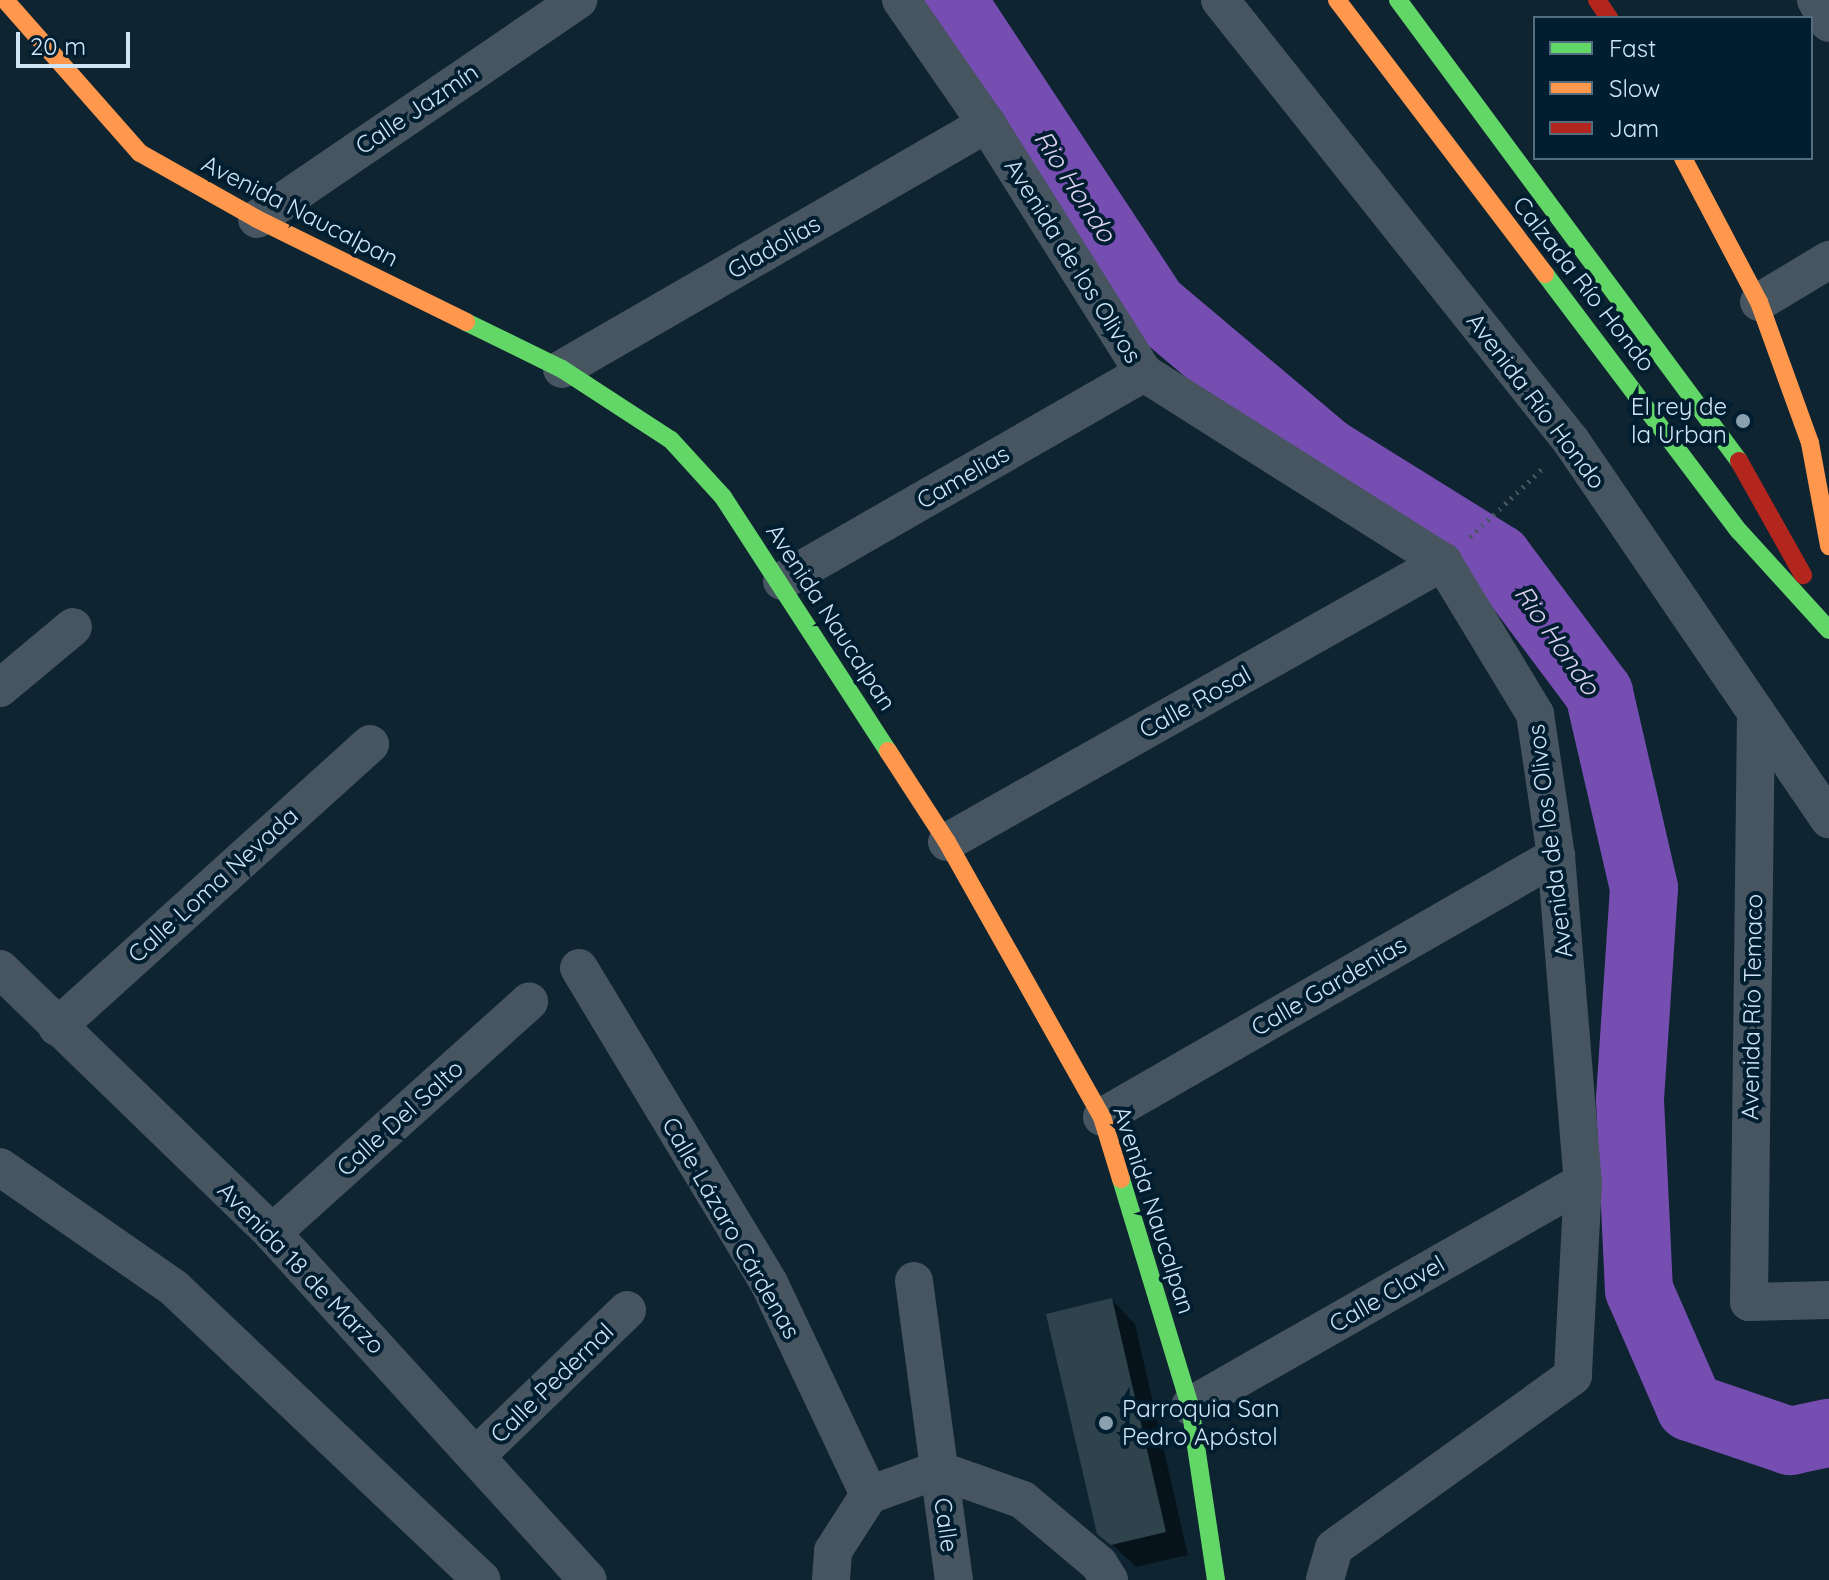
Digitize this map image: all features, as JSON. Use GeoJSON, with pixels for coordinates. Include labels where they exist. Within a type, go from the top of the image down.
{"type":"FeatureCollection","features":[{"type":"Feature","properties":{"kind":"main road","name":"Avenida Naucalpan"},"geometry":{"type":"LineString","coordinates":[[5,0],[140,153],[257,219],[562,369],[671,440],[723,497],[782,581],[947,842],[1102,1117],[1190,1406],[1216,1580]]}},
{"type":"Feature","properties":{"kind":"main road","name":"Calzada Río Hondo"},"geometry":{"type":"LineString","coordinates":[[1337,0],[1739,531],[1829,630]]}},
{"type":"Feature","properties":{"kind":"main road","name":"Calzada Río Hondo"},"geometry":{"type":"LineString","coordinates":[[1398,0],[1724,434],[1829,623]]}},
{"type":"Feature","properties":{"kind":"main road"},"geometry":{"type":"LineString","coordinates":[[1684,160],[1759,302],[1810,443],[1829,546]]}},
{"type":"Feature","properties":{"kind":"street","name":"Calle Jazmín"},"geometry":{"type":"LineString","coordinates":[[257,219],[578,0]]}},
{"type":"Feature","properties":{"kind":"street","name":"Avenida de los Olivos"},"geometry":{"type":"LineString","coordinates":[[901,0],[987,124],[1144,373],[1452,554],[1535,714],[1556,856],[1583,1182],[1573,1376],[1334,1548],[1325,1580]]}},
{"type":"Feature","properties":{"kind":"street","name":"Avenida Río Hondo"},"geometry":{"type":"LineString","coordinates":[[1220,0],[1571,441],[1829,819]]}},
{"type":"Feature","properties":{"kind":"street"},"geometry":{"type":"LineString","coordinates":[[1816,0],[1829,23]]}},
{"type":"Feature","properties":{"kind":"street","name":"Gladolias"},"geometry":{"type":"LineString","coordinates":[[562,369],[987,124]]}},
{"type":"Feature","properties":{"kind":"street"},"geometry":{"type":"LineString","coordinates":[[1759,302],[1829,260]]}},
{"type":"Feature","properties":{"kind":"street","name":"Camelias"},"geometry":{"type":"LineString","coordinates":[[782,581],[1144,373]]}},
{"type":"Feature","properties":{"kind":"street","name":"Calle Rosal"},"geometry":{"type":"LineString","coordinates":[[947,842],[1452,554]]}},
{"type":"Feature","properties":{"kind":"street"},"geometry":{"type":"LineString","coordinates":[[0,688],[73,627]]}},
{"type":"Feature","properties":{"kind":"street","name":"Avenida Río Temaco"},"geometry":{"type":"LineString","coordinates":[[1756,712],[1749,1302],[1829,1300]]}},
{"type":"Feature","properties":{"kind":"street","name":"Calle Loma Nevada"},"geometry":{"type":"LineString","coordinates":[[57,1027],[370,744]]}},
{"type":"Feature","properties":{"kind":"street","name":"Calle Gardenias"},"geometry":{"type":"LineString","coordinates":[[1102,1117],[1556,856]]}},
{"type":"Feature","properties":{"kind":"street","name":"Calle Lázaro Cárdenas"},"geometry":{"type":"LineString","coordinates":[[579,968],[769,1283],[869,1495]]}},
{"type":"Feature","properties":{"kind":"street","name":"Avenida 18 de Marzo"},"geometry":{"type":"LineString","coordinates":[[0,969],[272,1233],[588,1580]]}},
{"type":"Feature","properties":{"kind":"street","name":"Calle Del Salto"},"geometry":{"type":"LineString","coordinates":[[272,1233],[529,1002]]}},
{"type":"Feature","properties":{"kind":"street"},"geometry":{"type":"LineString","coordinates":[[0,1167],[174,1288],[482,1580]]}},
{"type":"Feature","properties":{"kind":"street","name":"Calle Clavel"},"geometry":{"type":"LineString","coordinates":[[1190,1406],[1583,1182]]}},
{"type":"Feature","properties":{"kind":"street","name":"Calle"},"geometry":{"type":"LineString","coordinates":[[914,1281],[954,1580]]}},
{"type":"Feature","properties":{"kind":"street","name":"Calle Pedernal"},"geometry":{"type":"LineString","coordinates":[[476,1456],[627,1310]]}},
{"type":"Feature","properties":{"kind":"street"},"geometry":{"type":"LineString","coordinates":[[831,1580],[833,1551],[869,1495],[938,1470],[1023,1500],[1099,1564],[1109,1580]]}},
{"type":"Feature","properties":{"kind":"path"},"geometry":{"type":"LineString","coordinates":[[1452,554],[1528,482]]}},
{"type":"Feature","properties":{"kind":"building","name":"Parroquia San Pedro Apóstol"},"geometry":{"type":"Polygon","coordinates":[[[1112,1298],[1166,1532],[1111,1545],[1097,1534],[1046,1314],[1112,1298]]]}},
{"type":"Feature","properties":{"kind":"waterway","name":"Rio Hondo"},"geometry":{"type":"LineString","coordinates":[[952,0],[1154,306],[1326,451],[1498,558],[1599,693],[1644,888],[1630,1100],[1639,1290],[1690,1407],[1790,1441],[1829,1433]]}},
{"type":"Feature","properties":{"kind":"traffic: fast"},"geometry":{"type":"LineString","coordinates":[[1398,0],[1739,461]]}},
{"type":"Feature","properties":{"kind":"traffic: fast"},"geometry":{"type":"LineString","coordinates":[[1545,274],[1739,531],[1829,630]]}},
{"type":"Feature","properties":{"kind":"traffic: fast"},"geometry":{"type":"LineString","coordinates":[[466,322],[562,369],[671,440],[723,497],[888,751]]}},
{"type":"Feature","properties":{"kind":"traffic: fast"},"geometry":{"type":"LineString","coordinates":[[1121,1179],[1190,1406],[1216,1580]]}},
{"type":"Feature","properties":{"kind":"traffic: slow"},"geometry":{"type":"LineString","coordinates":[[5,0],[140,153],[257,219],[466,322]]}},
{"type":"Feature","properties":{"kind":"traffic: slow"},"geometry":{"type":"LineString","coordinates":[[1337,0],[1545,274]]}},
{"type":"Feature","properties":{"kind":"traffic: slow"},"geometry":{"type":"LineString","coordinates":[[1684,160],[1759,302],[1810,443],[1829,546]]}},
{"type":"Feature","properties":{"kind":"traffic: slow"},"geometry":{"type":"LineString","coordinates":[[888,751],[947,842],[1102,1117],[1121,1179]]}},
{"type":"Feature","properties":{"kind":"traffic: jam"},"geometry":{"type":"LineString","coordinates":[[1597,0],[1608,16]]}},
{"type":"Feature","properties":{"kind":"traffic: jam"},"geometry":{"type":"LineString","coordinates":[[1739,461],[1803,575]]}},
{"type":"Feature","properties":{"kind":"place","name":"El rey de la Urban"},"geometry":{"type":"Point","coordinates":[1743,421]}},
{"type":"Feature","properties":{"kind":"place","name":"Parroquia San Pedro Apóstol"},"geometry":{"type":"Point","coordinates":[1106,1423]}}]}
